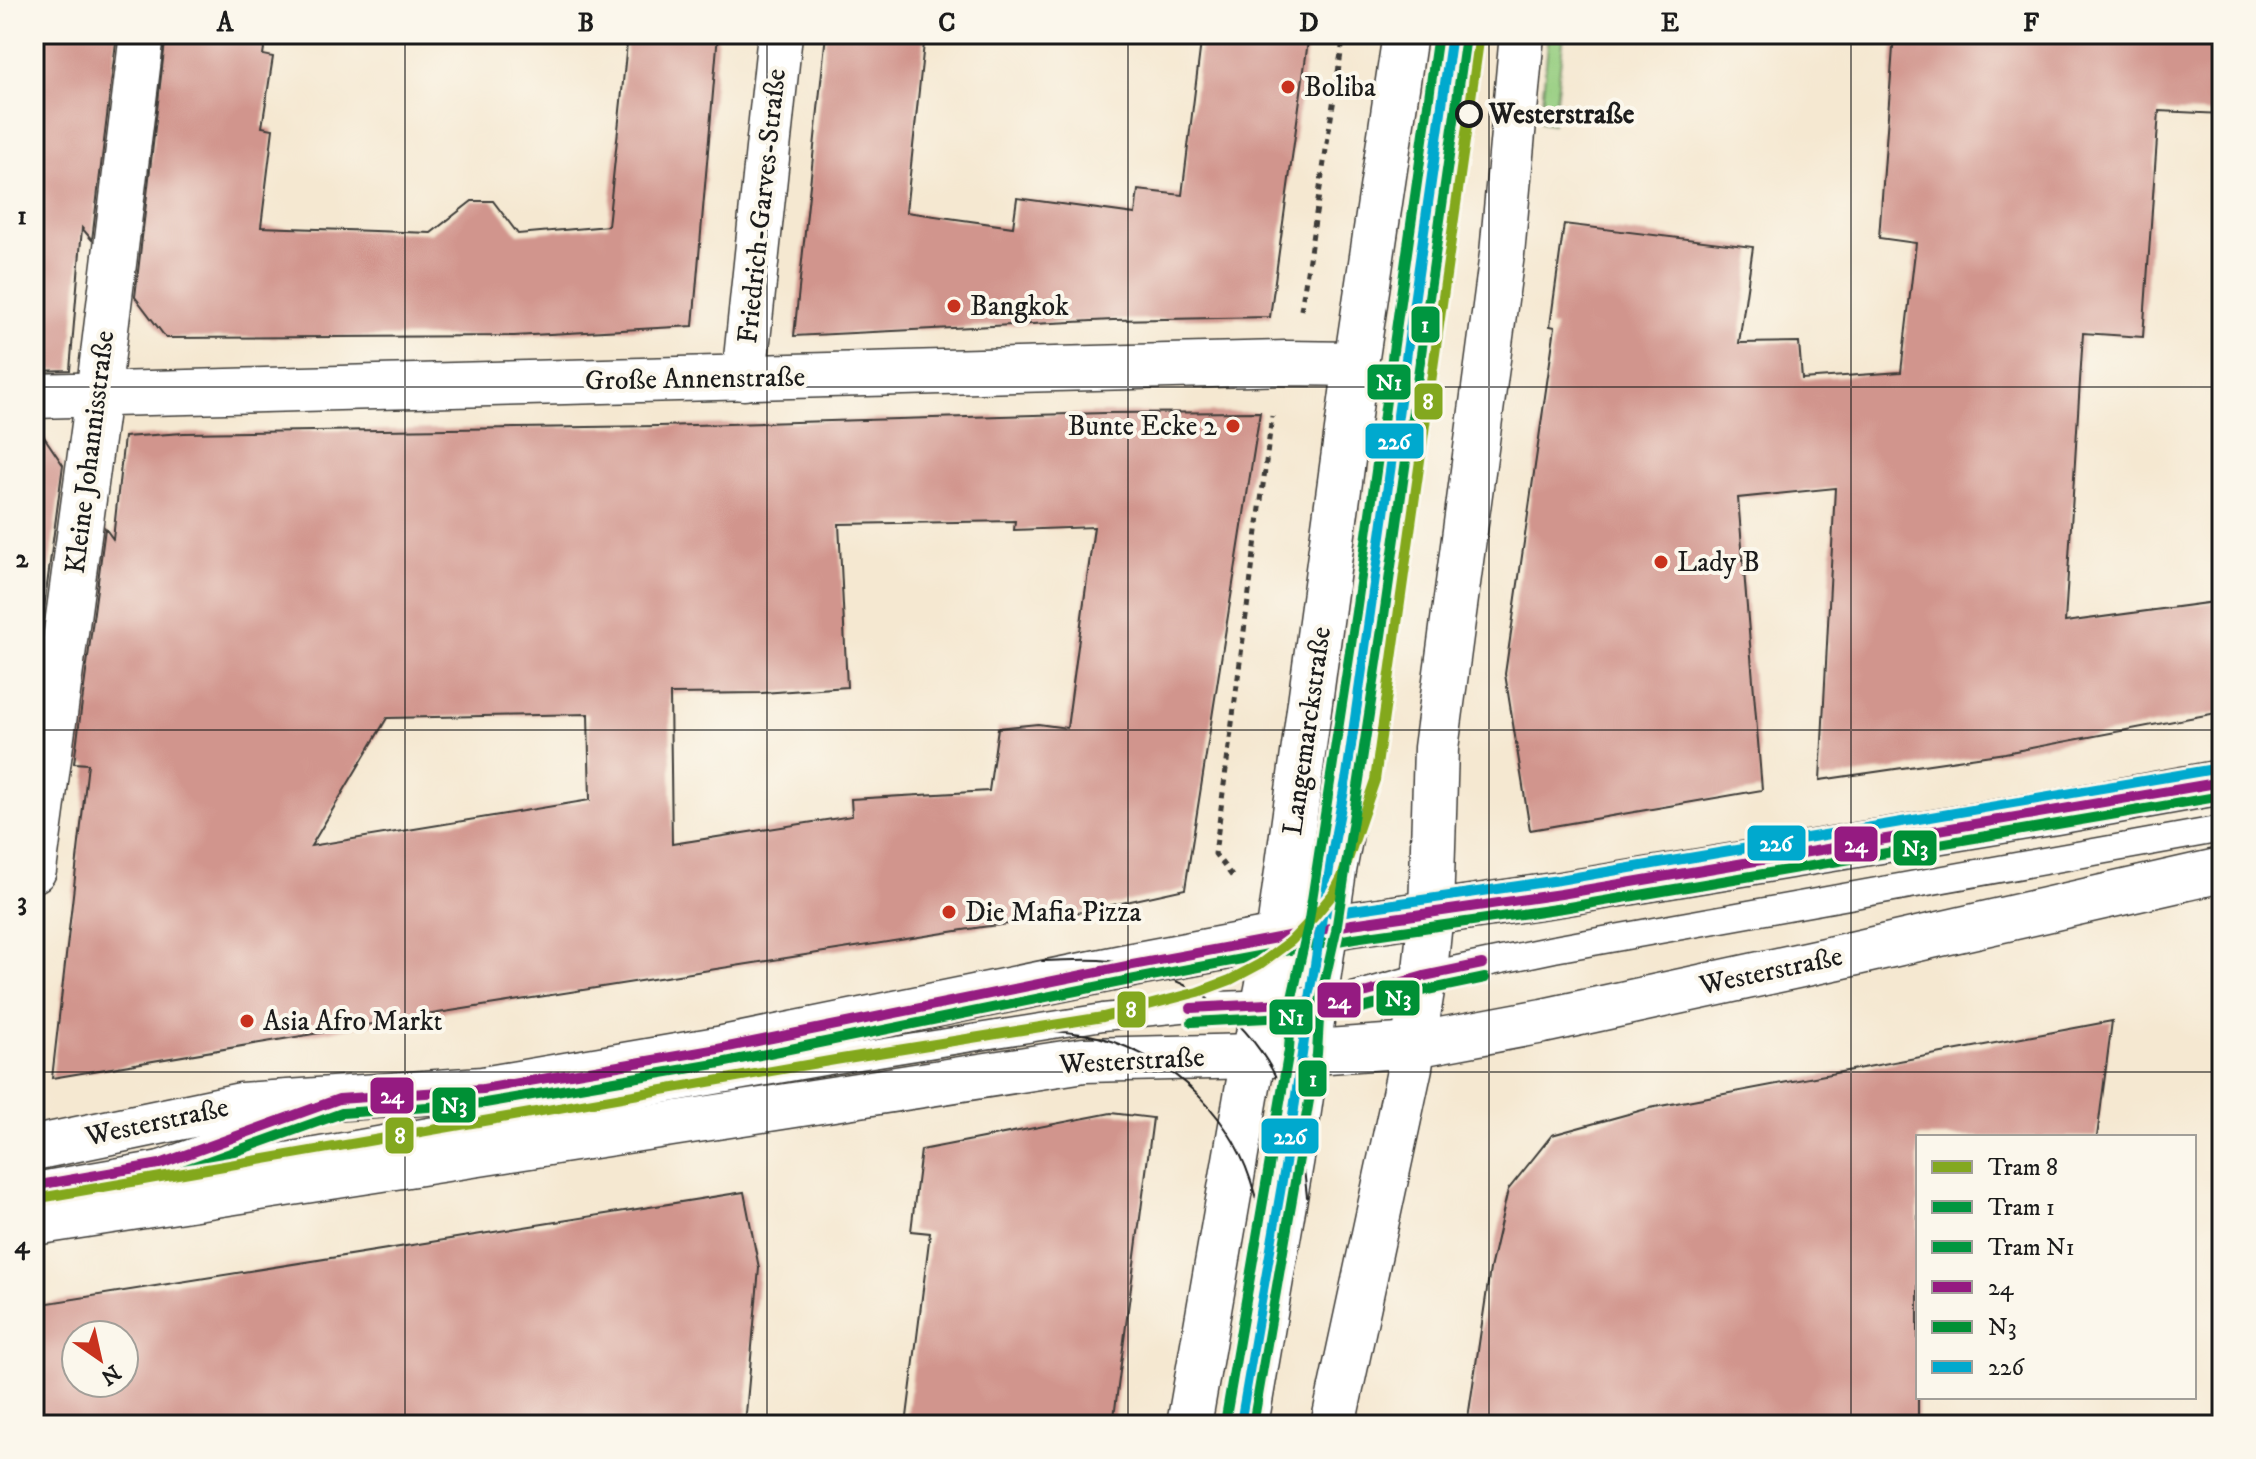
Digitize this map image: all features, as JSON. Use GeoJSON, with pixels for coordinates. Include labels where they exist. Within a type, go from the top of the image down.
{"type":"FeatureCollection","features":[{"type":"Feature","properties":{"kind":"main road","name":"Kleine Johannisstraße"},"geometry":{"type":"LineString","coordinates":[[34,870],[98,395],[142,34]]}},
{"type":"Feature","properties":{"kind":"main road","name":"Friedrich-Garves-Straße"},"geometry":{"type":"LineString","coordinates":[[744,378],[780,34]]}},
{"type":"Feature","properties":{"kind":"main road","name":"Langemarckstraße"},"geometry":{"type":"LineString","coordinates":[[1189,1425],[1215,1269],[1278,938],[1356,364],[1405,34]]}},
{"type":"Feature","properties":{"kind":"main road"},"geometry":{"type":"LineString","coordinates":[[1333,1425],[1414,1045],[1424,976],[1431,912],[1436,748],[1502,254],[1522,34]]}},
{"type":"Feature","properties":{"kind":"main road","name":"Große Annenstraße"},"geometry":{"type":"LineString","coordinates":[[34,396],[1286,363],[1356,364]]}},
{"type":"Feature","properties":{"kind":"main road","name":"Westerstraße"},"geometry":{"type":"LineString","coordinates":[[34,1148],[241,1105],[483,1089],[718,1049],[1334,927],[1623,884],[2222,782]]}},
{"type":"Feature","properties":{"kind":"main road","name":"Westerstraße"},"geometry":{"type":"LineString","coordinates":[[34,1223],[1084,1060],[1255,1056],[1414,1045],[1543,1021],[2222,870]]}},
{"type":"Feature","properties":{"kind":"lane"},"geometry":{"type":"LineString","coordinates":[[1255,1425],[1302,1152],[1334,927],[1361,777],[1466,34]]}},
{"type":"Feature","properties":{"kind":"lane"},"geometry":{"type":"LineString","coordinates":[[160,1164],[218,1168],[1103,1017],[1339,1000],[1424,976],[1569,946],[2222,829]]}},
{"type":"Feature","properties":{"kind":"lane"},"geometry":{"type":"LineString","coordinates":[[34,1186],[160,1164],[339,1099]]}},
{"type":"Feature","properties":{"kind":"path"},"geometry":{"type":"LineString","coordinates":[[1278,938],[1215,854],[1271,420],[1303,301],[1344,34]]}},
{"type":"Feature","properties":{"kind":"green space"},"geometry":{"type":"Polygon","coordinates":[[[1549,34],[1564,34],[1553,124],[1540,122],[1549,34]]]}},
{"type":"Feature","properties":{"kind":"building"},"geometry":{"type":"Polygon","coordinates":[[[34,34],[117,34],[92,240],[82,228],[70,370],[34,371],[34,34]]]}},
{"type":"Feature","properties":{"kind":"building"},"geometry":{"type":"Polygon","coordinates":[[[166,34],[266,34],[263,55],[273,57],[262,127],[273,129],[261,227],[431,233],[472,201],[493,201],[518,234],[608,226],[628,34],[718,34],[693,326],[514,336],[166,338],[135,297],[166,34]]]}},
{"type":"Feature","properties":{"kind":"building"},"geometry":{"type":"Polygon","coordinates":[[[826,34],[925,34],[906,212],[1013,227],[1017,198],[1135,214],[1138,190],[1182,195],[1202,34],[1309,34],[1270,317],[1113,320],[794,336],[826,34]]]}},
{"type":"Feature","properties":{"kind":"building"},"geometry":{"type":"Polygon","coordinates":[[[1894,34],[2222,34],[2222,114],[2159,111],[2143,337],[2083,333],[2065,622],[2222,601],[2222,712],[2005,753],[1820,780],[1835,488],[1738,498],[1762,790],[1530,830],[1505,674],[1555,327],[1550,326],[1564,224],[1753,247],[1739,343],[1799,342],[1802,379],[1901,372],[1916,243],[1879,238],[1894,34]]]}},
{"type":"Feature","properties":{"kind":"building"},"geometry":{"type":"Polygon","coordinates":[[[1260,412],[1185,889],[1045,920],[982,927],[438,1013],[52,1078],[88,764],[74,763],[105,528],[113,539],[124,437],[184,433],[658,426],[1105,413],[1260,412]],[[1015,521],[839,524],[847,687],[762,693],[670,694],[672,844],[852,816],[851,799],[989,791],[998,728],[1038,724],[1067,728],[1094,527],[1014,530],[1015,521]],[[588,714],[387,718],[311,846],[590,800],[588,714]]]}},
{"type":"Feature","properties":{"kind":"building"},"geometry":{"type":"Polygon","coordinates":[[[34,422],[63,465],[34,683],[34,422]]]}},
{"type":"Feature","properties":{"kind":"building"},"geometry":{"type":"Polygon","coordinates":[[[2112,1021],[2097,1135],[1916,1135],[1918,1425],[1467,1425],[1490,1269],[1508,1190],[1552,1135],[1650,1108],[2112,1021]]]}},
{"type":"Feature","properties":{"kind":"building"},"geometry":{"type":"Polygon","coordinates":[[[1111,1113],[1153,1118],[1113,1425],[906,1425],[930,1233],[911,1231],[921,1150],[1111,1113]]]}},
{"type":"Feature","properties":{"kind":"building"},"geometry":{"type":"Polygon","coordinates":[[[744,1192],[759,1268],[745,1425],[34,1425],[34,1366],[42,1304],[744,1192]]]}},
{"type":"Feature","properties":{"kind":"tram line","name":"N1"},"geometry":{"type":"LineString","coordinates":[[1225,1423],[1289,1050],[1292,998],[1308,926],[1356,612],[1438,34]]}},
{"type":"Feature","properties":{"kind":"tram line","name":"8"},"geometry":{"type":"LineString","coordinates":[[34,1199],[835,1060],[1103,1017],[1198,992],[1230,980],[1260,964],[1291,941],[1333,894],[1342,877],[1375,780],[1480,34]]}},
{"type":"Feature","properties":{"kind":"tram line","name":"1"},"geometry":{"type":"LineString","coordinates":[[1253,1425],[1317,1054],[1320,1002],[1336,931],[1466,36]]}},
{"type":"Feature","properties":{"kind":"tram line"},"geometry":{"type":"LineString","coordinates":[[1042,961],[1101,960],[1154,972],[1193,990],[1226,1012],[1253,1040],[1274,1073],[1290,1110],[1301,1152],[1307,1197]]}},
{"type":"Feature","properties":{"kind":"tram line"},"geometry":{"type":"LineString","coordinates":[[1025,1029],[1090,1035],[1126,1047],[1153,1060],[1198,1095],[1217,1117],[1246,1167],[1260,1217],[1264,1286]]}},
{"type":"Feature","properties":{"kind":"transit line","name":"226"},"geometry":{"type":"LineString","coordinates":[[1241,1423],[1288,1150],[1329,869],[1347,775],[1452,34]]}},
{"type":"Feature","properties":{"kind":"transit line","name":"226"},"geometry":{"type":"LineString","coordinates":[[1332,913],[1559,880],[2220,768]]}},
{"type":"Feature","properties":{"kind":"transit line","name":"24"},"geometry":{"type":"LineString","coordinates":[[34,1186],[160,1164],[339,1099],[483,1089],[718,1049],[1352,924],[1561,894],[2222,782]]}},
{"type":"Feature","properties":{"kind":"transit line","name":"N3"},"geometry":{"type":"LineString","coordinates":[[36,1200],[164,1177],[342,1113],[485,1103],[721,1063],[1354,938],[1563,908],[2222,796]]}},
{"type":"Feature","properties":{"kind":"transit line","name":"24"},"geometry":{"type":"LineString","coordinates":[[1191,1008],[1339,1000],[1424,976],[1482,964]]}},
{"type":"Feature","properties":{"kind":"transit line","name":"N3"},"geometry":{"type":"LineString","coordinates":[[1192,1022],[1341,1014],[1427,990],[1485,978]]}},
{"type":"Feature","properties":{"kind":"place","name":"Boliba"},"geometry":{"type":"Point","coordinates":[1288,87]}},
{"type":"Feature","properties":{"kind":"place","name":"Westerstraße"},"geometry":{"type":"Point","coordinates":[1469,114]}},
{"type":"Feature","properties":{"kind":"place","name":"Bangkok"},"geometry":{"type":"Point","coordinates":[954,306]}},
{"type":"Feature","properties":{"kind":"place","name":"Bunte Ecke 2"},"geometry":{"type":"Point","coordinates":[1233,426]}},
{"type":"Feature","properties":{"kind":"place","name":"Lady B"},"geometry":{"type":"Point","coordinates":[1661,562]}},
{"type":"Feature","properties":{"kind":"place","name":"Die Mafia Pizza"},"geometry":{"type":"Point","coordinates":[949,912]}},
{"type":"Feature","properties":{"kind":"place","name":"Asia Afro Markt"},"geometry":{"type":"Point","coordinates":[247,1021]}}]}
